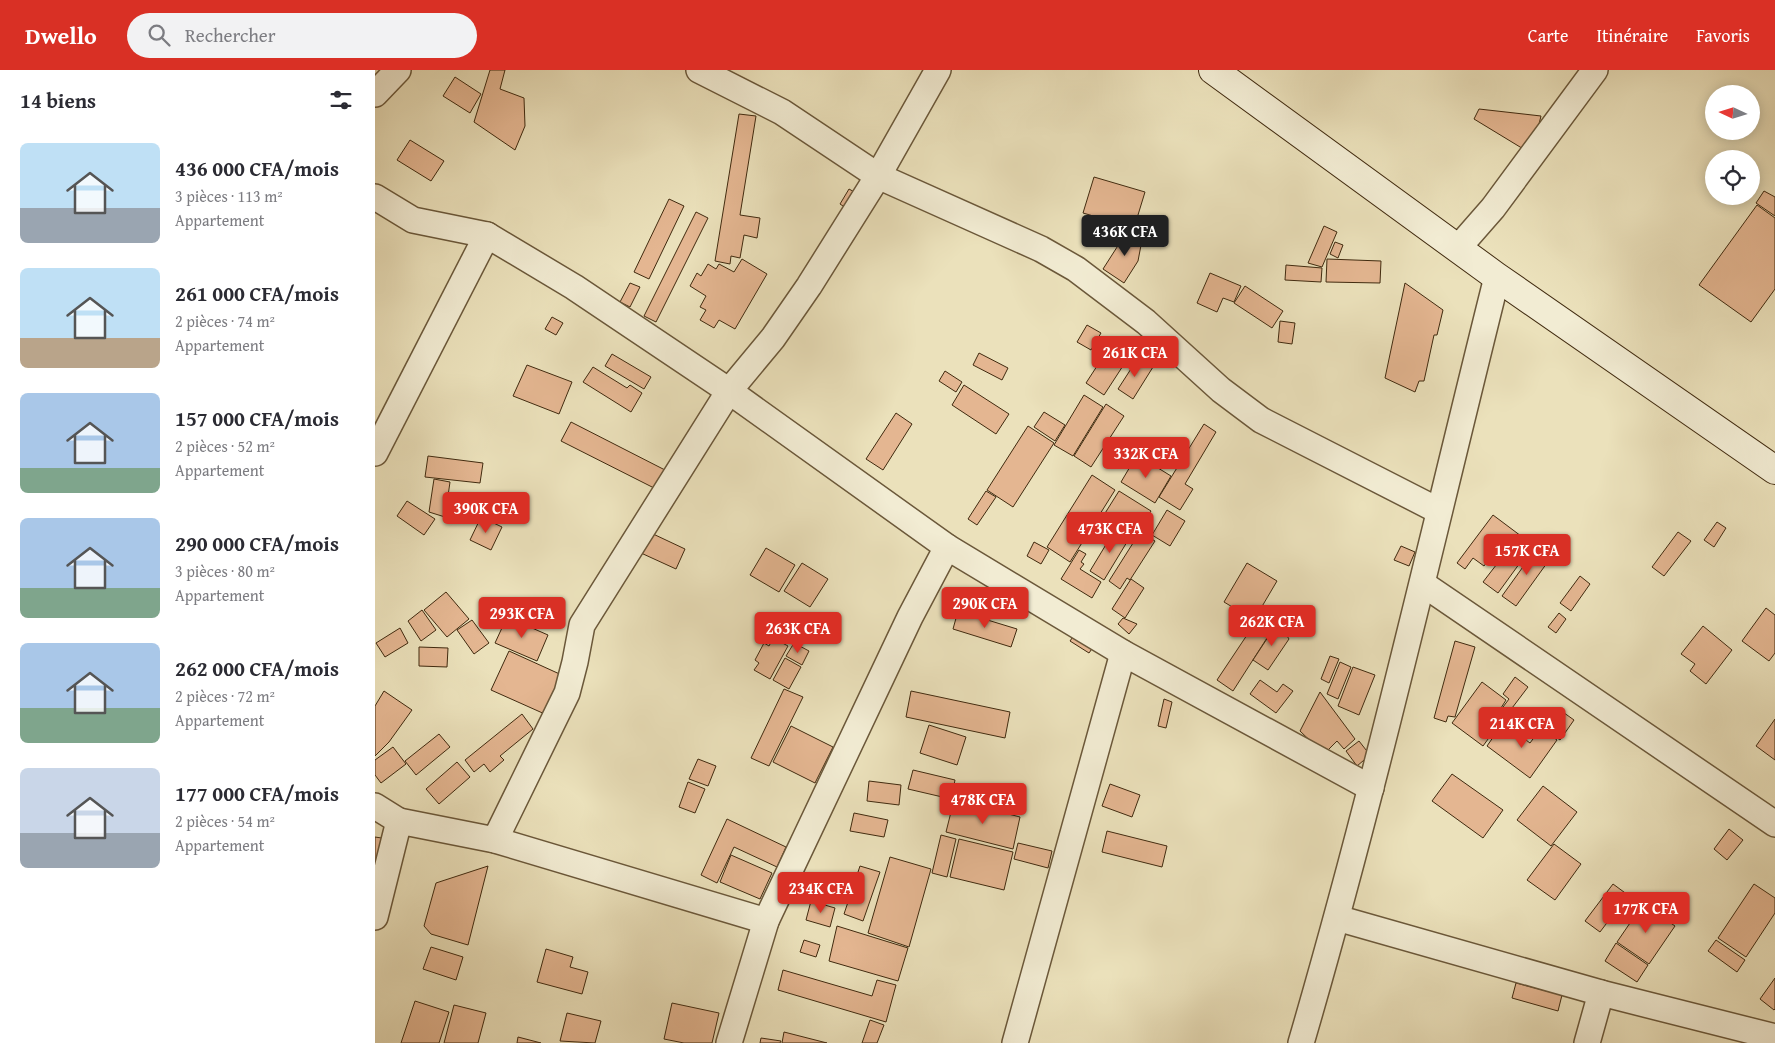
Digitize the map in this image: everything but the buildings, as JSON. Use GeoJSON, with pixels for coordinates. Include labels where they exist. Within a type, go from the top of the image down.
{"type":"FeatureCollection","features":[{"type":"Feature","properties":{"kind":"street"},"geometry":{"type":"LineString","coordinates":[[375,94],[398,70]]}},
{"type":"Feature","properties":{"kind":"street"},"geometry":{"type":"LineString","coordinates":[[699,70],[782,112],[878,176],[1041,249],[1076,269],[1146,322],[1221,390],[1261,420],[1439,511]]}},
{"type":"Feature","properties":{"kind":"street"},"geometry":{"type":"LineString","coordinates":[[495,840],[567,693],[582,625],[729,391],[792,312],[878,176],[938,70]]}},
{"type":"Feature","properties":{"kind":"street"},"geometry":{"type":"LineString","coordinates":[[1213,70],[1497,277],[1775,470]]}},
{"type":"Feature","properties":{"kind":"street"},"geometry":{"type":"LineString","coordinates":[[1458,248],[1493,208],[1595,70]]}},
{"type":"Feature","properties":{"kind":"street"},"geometry":{"type":"LineString","coordinates":[[375,197],[413,220],[487,235],[574,288],[729,391],[947,547],[1123,653],[1371,788]]}},
{"type":"Feature","properties":{"kind":"street"},"geometry":{"type":"LineString","coordinates":[[375,452],[487,235]]}},
{"type":"Feature","properties":{"kind":"street"},"geometry":{"type":"LineString","coordinates":[[1301,1043],[1337,918],[1371,788],[1423,584],[1439,511],[1497,277]]}},
{"type":"Feature","properties":{"kind":"street"},"geometry":{"type":"LineString","coordinates":[[729,1043],[766,921],[910,617],[947,547]]}},
{"type":"Feature","properties":{"kind":"street"},"geometry":{"type":"LineString","coordinates":[[1423,584],[1775,824]]}},
{"type":"Feature","properties":{"kind":"street"},"geometry":{"type":"LineString","coordinates":[[1015,1043],[1123,653]]}},
{"type":"Feature","properties":{"kind":"street"},"geometry":{"type":"LineString","coordinates":[[375,806],[399,821],[495,840],[766,921]]}},
{"type":"Feature","properties":{"kind":"street"},"geometry":{"type":"LineString","coordinates":[[375,917],[399,821]]}},
{"type":"Feature","properties":{"kind":"street"},"geometry":{"type":"LineString","coordinates":[[1337,918],[1601,993],[1775,1037]]}},
{"type":"Feature","properties":{"kind":"street"},"geometry":{"type":"LineString","coordinates":[[1587,1043],[1601,993]]}}]}
